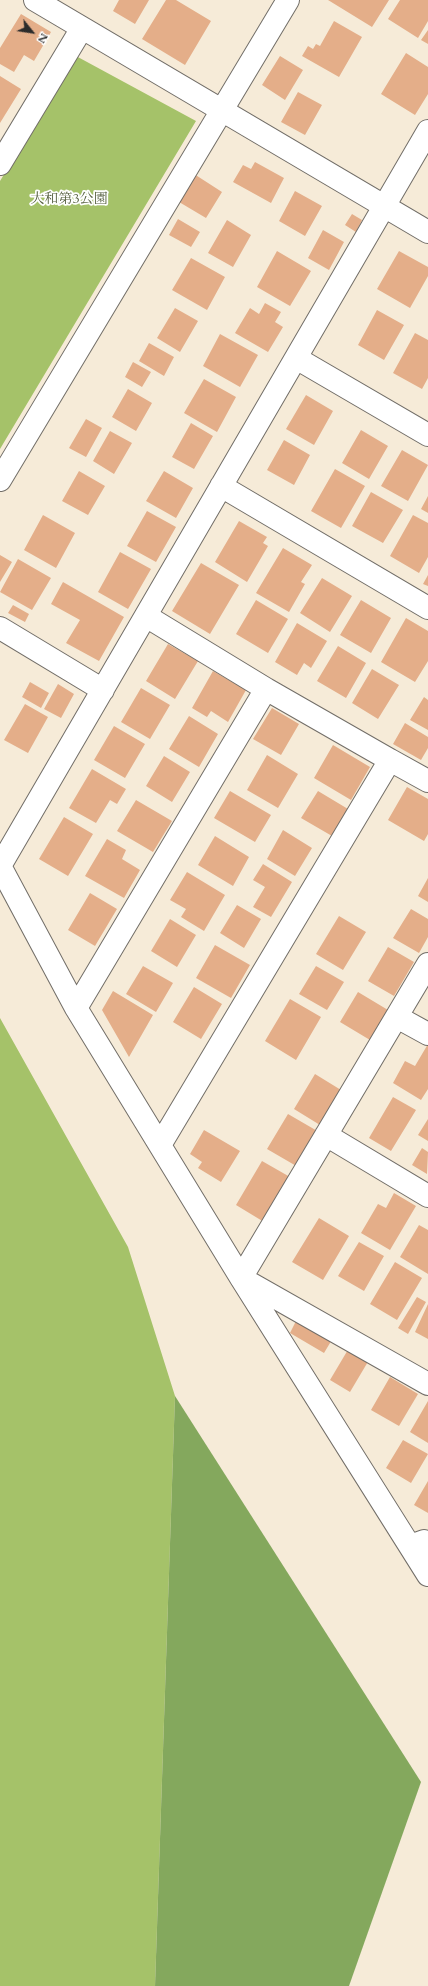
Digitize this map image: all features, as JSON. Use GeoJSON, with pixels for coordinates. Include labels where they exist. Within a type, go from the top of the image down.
{"type":"FeatureCollection","features":[{"type":"Feature","properties":{"kind":"street"},"geometry":{"type":"LineString","coordinates":[[35,0],[428,232]]}},
{"type":"Feature","properties":{"kind":"street"},"geometry":{"type":"LineString","coordinates":[[0,480],[288,0]]}},
{"type":"Feature","properties":{"kind":"street"},"geometry":{"type":"LineString","coordinates":[[0,164],[82,28]]}},
{"type":"Feature","properties":{"kind":"street"},"geometry":{"type":"LineString","coordinates":[[428,132],[0,866],[76,1008],[241,1278],[419,1545],[428,1575]]}},
{"type":"Feature","properties":{"kind":"street"},"geometry":{"type":"LineString","coordinates":[[296,358],[428,436]]}},
{"type":"Feature","properties":{"kind":"street"},"geometry":{"type":"LineString","coordinates":[[221,486],[428,608]]}},
{"type":"Feature","properties":{"kind":"street"},"geometry":{"type":"LineString","coordinates":[[146,616],[266,689],[428,781]]}},
{"type":"Feature","properties":{"kind":"street"},"geometry":{"type":"LineString","coordinates":[[0,628],[103,690]]}},
{"type":"Feature","properties":{"kind":"street"},"geometry":{"type":"LineString","coordinates":[[76,1008],[266,689]]}},
{"type":"Feature","properties":{"kind":"street"},"geometry":{"type":"LineString","coordinates":[[160,1145],[390,760]]}},
{"type":"Feature","properties":{"kind":"street"},"geometry":{"type":"LineString","coordinates":[[241,1278],[428,964]]}},
{"type":"Feature","properties":{"kind":"street"},"geometry":{"type":"LineString","coordinates":[[397,1017],[428,1034]]}},
{"type":"Feature","properties":{"kind":"street"},"geometry":{"type":"LineString","coordinates":[[326,1136],[428,1196]]}},
{"type":"Feature","properties":{"kind":"street"},"geometry":{"type":"LineString","coordinates":[[241,1278],[428,1384]]}},
{"type":"Feature","properties":{"kind":"green space","name":"大和第3公園"},"geometry":{"type":"Polygon","coordinates":[[[76,56],[196,121],[0,449],[0,181],[76,56]]]}},
{"type":"Feature","properties":{"kind":"green space"},"geometry":{"type":"Polygon","coordinates":[[[0,1018],[128,1247],[175,1396],[155,1986],[0,1986],[0,1018]]]}},
{"type":"Feature","properties":{"kind":"green space"},"geometry":{"type":"Polygon","coordinates":[[[175,1396],[421,1782],[349,1986],[155,1986],[175,1396]]]}},
{"type":"Feature","properties":{"kind":"building"},"geometry":{"type":"Polygon","coordinates":[[[119,0],[149,0],[135,24],[113,11],[119,0]]]}},
{"type":"Feature","properties":{"kind":"building"},"geometry":{"type":"Polygon","coordinates":[[[166,0],[176,0],[211,21],[185,65],[142,39],[166,0]]]}},
{"type":"Feature","properties":{"kind":"building"},"geometry":{"type":"Polygon","coordinates":[[[328,0],[389,0],[372,27],[328,0]]]}},
{"type":"Feature","properties":{"kind":"building"},"geometry":{"type":"Polygon","coordinates":[[[400,0],[428,0],[428,21],[418,38],[388,19],[400,0]]]}},
{"type":"Feature","properties":{"kind":"building"},"geometry":{"type":"Polygon","coordinates":[[[21,14],[51,32],[34,61],[24,55],[14,72],[0,64],[0,48],[21,14]]]}},
{"type":"Feature","properties":{"kind":"building"},"geometry":{"type":"Polygon","coordinates":[[[334,21],[362,37],[339,77],[302,56],[308,46],[313,49],[316,44],[320,46],[334,21]]]}},
{"type":"Feature","properties":{"kind":"building"},"geometry":{"type":"Polygon","coordinates":[[[428,30],[428,44],[421,40],[428,30]]]}},
{"type":"Feature","properties":{"kind":"building"},"geometry":{"type":"Polygon","coordinates":[[[406,53],[428,67],[428,94],[415,115],[381,94],[406,53]]]}},
{"type":"Feature","properties":{"kind":"building"},"geometry":{"type":"Polygon","coordinates":[[[280,56],[303,70],[285,100],[262,85],[280,56]]]}},
{"type":"Feature","properties":{"kind":"building"},"geometry":{"type":"Polygon","coordinates":[[[0,76],[21,89],[0,123],[0,76]]]}},
{"type":"Feature","properties":{"kind":"building"},"geometry":{"type":"Polygon","coordinates":[[[298,92],[322,105],[305,135],[281,122],[298,92]]]}},
{"type":"Feature","properties":{"kind":"building"},"geometry":{"type":"Polygon","coordinates":[[[255,162],[284,178],[271,203],[233,182],[243,165],[251,169],[255,162]]]}},
{"type":"Feature","properties":{"kind":"building"},"geometry":{"type":"Polygon","coordinates":[[[191,172],[222,192],[206,218],[174,199],[191,172]]]}},
{"type":"Feature","properties":{"kind":"building"},"geometry":{"type":"Polygon","coordinates":[[[295,191],[322,206],[305,236],[279,221],[295,191]]]}},
{"type":"Feature","properties":{"kind":"building"},"geometry":{"type":"Polygon","coordinates":[[[352,214],[362,220],[356,232],[345,225],[352,214]]]}},
{"type":"Feature","properties":{"kind":"building"},"geometry":{"type":"Polygon","coordinates":[[[178,219],[200,232],[191,247],[169,235],[178,219]]]}},
{"type":"Feature","properties":{"kind":"building"},"geometry":{"type":"Polygon","coordinates":[[[227,220],[251,235],[233,267],[208,253],[227,220]]]}},
{"type":"Feature","properties":{"kind":"building"},"geometry":{"type":"Polygon","coordinates":[[[323,230],[344,242],[329,270],[308,258],[323,230]]]}},
{"type":"Feature","properties":{"kind":"building"},"geometry":{"type":"Polygon","coordinates":[[[277,251],[311,271],[290,306],[257,287],[277,251]]]}},
{"type":"Feature","properties":{"kind":"building"},"geometry":{"type":"Polygon","coordinates":[[[399,251],[428,267],[428,276],[410,308],[377,289],[399,251]]]}},
{"type":"Feature","properties":{"kind":"building"},"geometry":{"type":"Polygon","coordinates":[[[191,258],[225,277],[207,310],[172,290],[191,258]]]}},
{"type":"Feature","properties":{"kind":"building"},"geometry":{"type":"Polygon","coordinates":[[[265,303],[281,312],[275,322],[283,327],[268,352],[235,333],[250,308],[259,314],[265,303]]]}},
{"type":"Feature","properties":{"kind":"building"},"geometry":{"type":"Polygon","coordinates":[[[175,308],[198,321],[180,352],[157,338],[175,308]]]}},
{"type":"Feature","properties":{"kind":"building"},"geometry":{"type":"Polygon","coordinates":[[[377,310],[404,325],[384,360],[358,345],[377,310]]]}},
{"type":"Feature","properties":{"kind":"building"},"geometry":{"type":"Polygon","coordinates":[[[415,333],[428,340],[428,378],[422,389],[393,373],[415,333]]]}},
{"type":"Feature","properties":{"kind":"building"},"geometry":{"type":"Polygon","coordinates":[[[220,334],[258,355],[240,387],[203,366],[220,334]]]}},
{"type":"Feature","properties":{"kind":"building"},"geometry":{"type":"Polygon","coordinates":[[[149,343],[174,357],[164,376],[139,361],[149,343]]]}},
{"type":"Feature","properties":{"kind":"building"},"geometry":{"type":"Polygon","coordinates":[[[133,362],[151,372],[142,387],[125,377],[133,362]]]}},
{"type":"Feature","properties":{"kind":"building"},"geometry":{"type":"Polygon","coordinates":[[[204,379],[236,397],[217,432],[184,413],[204,379]]]}},
{"type":"Feature","properties":{"kind":"building"},"geometry":{"type":"Polygon","coordinates":[[[128,389],[152,403],[136,431],[112,417],[128,389]]]}},
{"type":"Feature","properties":{"kind":"building"},"geometry":{"type":"Polygon","coordinates":[[[306,395],[333,411],[314,445],[286,429],[306,395]]]}},
{"type":"Feature","properties":{"kind":"building"},"geometry":{"type":"Polygon","coordinates":[[[86,419],[102,428],[86,457],[69,448],[86,419]]]}},
{"type":"Feature","properties":{"kind":"building"},"geometry":{"type":"Polygon","coordinates":[[[191,423],[213,436],[194,469],[172,457],[191,423]]]}},
{"type":"Feature","properties":{"kind":"building"},"geometry":{"type":"Polygon","coordinates":[[[361,430],[388,446],[369,479],[342,463],[361,430]]]}},
{"type":"Feature","properties":{"kind":"building"},"geometry":{"type":"Polygon","coordinates":[[[110,431],[132,443],[114,474],[93,461],[110,431]]]}},
{"type":"Feature","properties":{"kind":"building"},"geometry":{"type":"Polygon","coordinates":[[[284,440],[310,455],[294,485],[267,470],[284,440]]]}},
{"type":"Feature","properties":{"kind":"building"},"geometry":{"type":"Polygon","coordinates":[[[402,450],[428,465],[408,501],[381,486],[402,450]]]}},
{"type":"Feature","properties":{"kind":"building"},"geometry":{"type":"Polygon","coordinates":[[[335,469],[365,486],[341,528],[311,511],[335,469]]]}},
{"type":"Feature","properties":{"kind":"building"},"geometry":{"type":"Polygon","coordinates":[[[79,471],[105,486],[88,515],[62,501],[79,471]]]}},
{"type":"Feature","properties":{"kind":"building"},"geometry":{"type":"Polygon","coordinates":[[[164,471],[193,488],[176,518],[146,501],[164,471]]]}},
{"type":"Feature","properties":{"kind":"building"},"geometry":{"type":"Polygon","coordinates":[[[371,492],[403,510],[383,543],[352,526],[371,492]]]}},
{"type":"Feature","properties":{"kind":"building"},"geometry":{"type":"Polygon","coordinates":[[[428,496],[428,513],[421,509],[428,496]]]}},
{"type":"Feature","properties":{"kind":"building"},"geometry":{"type":"Polygon","coordinates":[[[147,511],[176,527],[156,562],[127,546],[147,511]]]}},
{"type":"Feature","properties":{"kind":"building"},"geometry":{"type":"Polygon","coordinates":[[[43,515],[75,533],[56,568],[24,550],[43,515]]]}},
{"type":"Feature","properties":{"kind":"building"},"geometry":{"type":"Polygon","coordinates":[[[413,515],[428,523],[428,557],[419,573],[390,556],[413,515]]]}},
{"type":"Feature","properties":{"kind":"building"},"geometry":{"type":"Polygon","coordinates":[[[239,521],[267,537],[263,543],[268,546],[247,582],[215,562],[239,521]]]}},
{"type":"Feature","properties":{"kind":"building"},"geometry":{"type":"Polygon","coordinates":[[[283,548],[312,565],[301,582],[305,584],[289,612],[256,593],[283,548]]]}},
{"type":"Feature","properties":{"kind":"building"},"geometry":{"type":"Polygon","coordinates":[[[120,552],[151,569],[128,609],[98,592],[120,552]]]}},
{"type":"Feature","properties":{"kind":"building"},"geometry":{"type":"Polygon","coordinates":[[[0,555],[12,562],[0,582],[0,555]]]}},
{"type":"Feature","properties":{"kind":"building"},"geometry":{"type":"Polygon","coordinates":[[[18,559],[51,578],[32,610],[0,592],[18,559]]]}},
{"type":"Feature","properties":{"kind":"building"},"geometry":{"type":"Polygon","coordinates":[[[201,563],[239,585],[210,634],[172,611],[201,563]]]}},
{"type":"Feature","properties":{"kind":"building"},"geometry":{"type":"Polygon","coordinates":[[[428,575],[428,586],[423,584],[428,575]]]}},
{"type":"Feature","properties":{"kind":"building"},"geometry":{"type":"Polygon","coordinates":[[[322,578],[352,596],[330,632],[300,613],[322,578]]]}},
{"type":"Feature","properties":{"kind":"building"},"geometry":{"type":"Polygon","coordinates":[[[63,582],[124,617],[99,661],[66,643],[80,620],[51,604],[63,582]]]}},
{"type":"Feature","properties":{"kind":"building"},"geometry":{"type":"Polygon","coordinates":[[[256,600],[288,619],[268,653],[236,634],[256,600]]]}},
{"type":"Feature","properties":{"kind":"building"},"geometry":{"type":"Polygon","coordinates":[[[361,600],[391,618],[371,653],[340,635],[361,600]]]}},
{"type":"Feature","properties":{"kind":"building"},"geometry":{"type":"Polygon","coordinates":[[[13,605],[29,614],[25,622],[8,613],[13,605]]]}},
{"type":"Feature","properties":{"kind":"building"},"geometry":{"type":"Polygon","coordinates":[[[406,618],[428,631],[428,661],[415,682],[381,662],[406,618]]]}},
{"type":"Feature","properties":{"kind":"building"},"geometry":{"type":"Polygon","coordinates":[[[297,623],[327,641],[311,668],[304,663],[297,675],[275,662],[297,623]]]}},
{"type":"Feature","properties":{"kind":"building"},"geometry":{"type":"Polygon","coordinates":[[[168,644],[198,661],[175,699],[146,681],[168,644]]]}},
{"type":"Feature","properties":{"kind":"building"},"geometry":{"type":"Polygon","coordinates":[[[338,646],[366,663],[346,698],[317,681],[338,646]]]}},
{"type":"Feature","properties":{"kind":"building"},"geometry":{"type":"Polygon","coordinates":[[[372,669],[399,685],[378,719],[352,703],[372,669]]]}},
{"type":"Feature","properties":{"kind":"building"},"geometry":{"type":"Polygon","coordinates":[[[213,671],[246,690],[228,722],[211,711],[207,717],[192,708],[213,671]]]}},
{"type":"Feature","properties":{"kind":"building"},"geometry":{"type":"Polygon","coordinates":[[[30,682],[49,693],[41,708],[22,697],[30,682]]]}},
{"type":"Feature","properties":{"kind":"building"},"geometry":{"type":"Polygon","coordinates":[[[58,684],[74,694],[61,718],[44,709],[58,684]]]}},
{"type":"Feature","properties":{"kind":"building"},"geometry":{"type":"Polygon","coordinates":[[[141,688],[170,705],[150,739],[121,722],[141,688]]]}},
{"type":"Feature","properties":{"kind":"building"},"geometry":{"type":"Polygon","coordinates":[[[424,697],[428,700],[428,730],[410,720],[424,697]]]}},
{"type":"Feature","properties":{"kind":"building"},"geometry":{"type":"Polygon","coordinates":[[[25,704],[48,717],[28,753],[4,740],[25,704]]]}},
{"type":"Feature","properties":{"kind":"building"},"geometry":{"type":"Polygon","coordinates":[[[272,708],[299,724],[281,755],[253,739],[272,708]]]}},
{"type":"Feature","properties":{"kind":"building"},"geometry":{"type":"Polygon","coordinates":[[[189,716],[218,734],[199,767],[169,749],[189,716]]]}},
{"type":"Feature","properties":{"kind":"building"},"geometry":{"type":"Polygon","coordinates":[[[405,723],[428,737],[428,748],[421,760],[393,744],[405,723]]]}},
{"type":"Feature","properties":{"kind":"building"},"geometry":{"type":"Polygon","coordinates":[[[114,726],[145,744],[125,778],[94,760],[114,726]]]}},
{"type":"Feature","properties":{"kind":"building"},"geometry":{"type":"Polygon","coordinates":[[[333,745],[370,767],[351,800],[314,778],[333,745]]]}},
{"type":"Feature","properties":{"kind":"building"},"geometry":{"type":"Polygon","coordinates":[[[267,755],[298,774],[278,808],[247,790],[267,755]]]}},
{"type":"Feature","properties":{"kind":"building"},"geometry":{"type":"Polygon","coordinates":[[[164,756],[190,772],[172,802],[146,786],[164,756]]]}},
{"type":"Feature","properties":{"kind":"building"},"geometry":{"type":"Polygon","coordinates":[[[92,769],[126,789],[117,804],[110,800],[96,823],[69,808],[92,769]]]}},
{"type":"Feature","properties":{"kind":"building"},"geometry":{"type":"Polygon","coordinates":[[[407,787],[428,799],[428,834],[424,841],[388,820],[407,787]]]}},
{"type":"Feature","properties":{"kind":"building"},"geometry":{"type":"Polygon","coordinates":[[[230,791],[271,815],[255,842],[214,818],[230,791]]]}},
{"type":"Feature","properties":{"kind":"building"},"geometry":{"type":"Polygon","coordinates":[[[318,791],[348,809],[332,836],[301,818],[318,791]]]}},
{"type":"Feature","properties":{"kind":"building"},"geometry":{"type":"Polygon","coordinates":[[[136,800],[172,821],[153,852],[117,831],[136,800]]]}},
{"type":"Feature","properties":{"kind":"building"},"geometry":{"type":"Polygon","coordinates":[[[64,817],[93,834],[68,876],[39,859],[64,817]]]}},
{"type":"Feature","properties":{"kind":"building"},"geometry":{"type":"Polygon","coordinates":[[[283,830],[312,848],[295,876],[267,859],[283,830]]]}},
{"type":"Feature","properties":{"kind":"building"},"geometry":{"type":"Polygon","coordinates":[[[215,836],[249,857],[233,886],[198,865],[215,836]]]}},
{"type":"Feature","properties":{"kind":"building"},"geometry":{"type":"Polygon","coordinates":[[[107,839],[126,850],[122,859],[140,870],[124,898],[85,876],[107,839]]]}},
{"type":"Feature","properties":{"kind":"building"},"geometry":{"type":"Polygon","coordinates":[[[263,864],[292,882],[271,917],[253,907],[265,887],[253,880],[263,864]]]}},
{"type":"Feature","properties":{"kind":"building"},"geometry":{"type":"Polygon","coordinates":[[[187,872],[225,895],[204,931],[181,917],[186,909],[170,900],[187,872]]]}},
{"type":"Feature","properties":{"kind":"building"},"geometry":{"type":"Polygon","coordinates":[[[428,878],[428,902],[418,896],[428,878]]]}},
{"type":"Feature","properties":{"kind":"building"},"geometry":{"type":"Polygon","coordinates":[[[90,893],[117,909],[95,946],[68,930],[90,893]]]}},
{"type":"Feature","properties":{"kind":"building"},"geometry":{"type":"Polygon","coordinates":[[[237,905],[261,919],[244,948],[220,933],[237,905]]]}},
{"type":"Feature","properties":{"kind":"building"},"geometry":{"type":"Polygon","coordinates":[[[411,909],[428,919],[428,937],[419,953],[393,938],[411,909]]]}},
{"type":"Feature","properties":{"kind":"building"},"geometry":{"type":"Polygon","coordinates":[[[339,916],[366,932],[343,970],[316,954],[339,916]]]}},
{"type":"Feature","properties":{"kind":"building"},"geometry":{"type":"Polygon","coordinates":[[[170,919],[196,935],[177,967],[151,951],[170,919]]]}},
{"type":"Feature","properties":{"kind":"building"},"geometry":{"type":"Polygon","coordinates":[[[215,945],[250,965],[231,998],[196,978],[215,945]]]}},
{"type":"Feature","properties":{"kind":"building"},"geometry":{"type":"Polygon","coordinates":[[[388,947],[414,962],[394,996],[368,981],[388,947]]]}},
{"type":"Feature","properties":{"kind":"building"},"geometry":{"type":"Polygon","coordinates":[[[143,966],[173,983],[156,1012],[126,994],[143,966]]]}},
{"type":"Feature","properties":{"kind":"building"},"geometry":{"type":"Polygon","coordinates":[[[316,966],[344,982],[327,1010],[299,994],[316,966]]]}},
{"type":"Feature","properties":{"kind":"building"},"geometry":{"type":"Polygon","coordinates":[[[194,987],[222,1004],[201,1039],[173,1022],[194,987]]]}},
{"type":"Feature","properties":{"kind":"building"},"geometry":{"type":"Polygon","coordinates":[[[113,991],[153,1015],[129,1057],[102,1010],[113,991]]]}},
{"type":"Feature","properties":{"kind":"building"},"geometry":{"type":"Polygon","coordinates":[[[358,992],[388,1010],[370,1040],[340,1022],[358,992]]]}},
{"type":"Feature","properties":{"kind":"building"},"geometry":{"type":"Polygon","coordinates":[[[290,999],[321,1017],[296,1060],[265,1041],[290,999]]]}},
{"type":"Feature","properties":{"kind":"building"},"geometry":{"type":"Polygon","coordinates":[[[428,1044],[428,1089],[421,1100],[393,1083],[405,1061],[415,1066],[428,1044]]]}},
{"type":"Feature","properties":{"kind":"building"},"geometry":{"type":"Polygon","coordinates":[[[315,1074],[341,1090],[320,1125],[294,1109],[315,1074]]]}},
{"type":"Feature","properties":{"kind":"building"},"geometry":{"type":"Polygon","coordinates":[[[393,1097],[416,1110],[391,1151],[369,1138],[393,1097]]]}},
{"type":"Feature","properties":{"kind":"building"},"geometry":{"type":"Polygon","coordinates":[[[288,1114],[319,1132],[298,1167],[267,1149],[288,1114]]]}},
{"type":"Feature","properties":{"kind":"building"},"geometry":{"type":"Polygon","coordinates":[[[428,1119],[428,1141],[418,1135],[428,1119]]]}},
{"type":"Feature","properties":{"kind":"building"},"geometry":{"type":"Polygon","coordinates":[[[204,1130],[240,1151],[221,1182],[198,1168],[202,1162],[190,1154],[204,1130]]]}},
{"type":"Feature","properties":{"kind":"building"},"geometry":{"type":"Polygon","coordinates":[[[422,1148],[428,1152],[427,1174],[412,1165],[422,1148]]]}},
{"type":"Feature","properties":{"kind":"building"},"geometry":{"type":"Polygon","coordinates":[[[262,1161],[290,1177],[264,1222],[236,1205],[262,1161]]]}},
{"type":"Feature","properties":{"kind":"building"},"geometry":{"type":"Polygon","coordinates":[[[394,1193],[416,1206],[390,1250],[361,1233],[378,1204],[386,1208],[394,1193]]]}},
{"type":"Feature","properties":{"kind":"building"},"geometry":{"type":"Polygon","coordinates":[[[319,1218],[349,1236],[323,1280],[292,1262],[319,1218]]]}},
{"type":"Feature","properties":{"kind":"building"},"geometry":{"type":"Polygon","coordinates":[[[419,1225],[428,1230],[428,1274],[400,1257],[419,1225]]]}},
{"type":"Feature","properties":{"kind":"building"},"geometry":{"type":"Polygon","coordinates":[[[359,1242],[384,1256],[364,1291],[338,1276],[359,1242]]]}},
{"type":"Feature","properties":{"kind":"building"},"geometry":{"type":"Polygon","coordinates":[[[395,1262],[422,1278],[397,1320],[370,1304],[395,1262]]]}},
{"type":"Feature","properties":{"kind":"building"},"geometry":{"type":"Polygon","coordinates":[[[417,1297],[426,1302],[408,1334],[398,1328],[417,1297]]]}},
{"type":"Feature","properties":{"kind":"building"},"geometry":{"type":"Polygon","coordinates":[[[428,1304],[428,1339],[415,1332],[428,1304]]]}},
{"type":"Feature","properties":{"kind":"building"},"geometry":{"type":"Polygon","coordinates":[[[298,1317],[333,1338],[324,1353],[290,1333],[298,1317]]]}},
{"type":"Feature","properties":{"kind":"building"},"geometry":{"type":"Polygon","coordinates":[[[349,1348],[369,1360],[350,1392],[330,1380],[349,1348]]]}},
{"type":"Feature","properties":{"kind":"building"},"geometry":{"type":"Polygon","coordinates":[[[390,1377],[418,1394],[399,1426],[371,1410],[390,1377]]]}},
{"type":"Feature","properties":{"kind":"building"},"geometry":{"type":"Polygon","coordinates":[[[428,1401],[428,1443],[410,1432],[428,1401]]]}},
{"type":"Feature","properties":{"kind":"building"},"geometry":{"type":"Polygon","coordinates":[[[403,1440],[428,1454],[411,1483],[386,1468],[403,1440]]]}},
{"type":"Feature","properties":{"kind":"building"},"geometry":{"type":"Polygon","coordinates":[[[428,1481],[428,1513],[414,1505],[428,1481]]]}}]}
